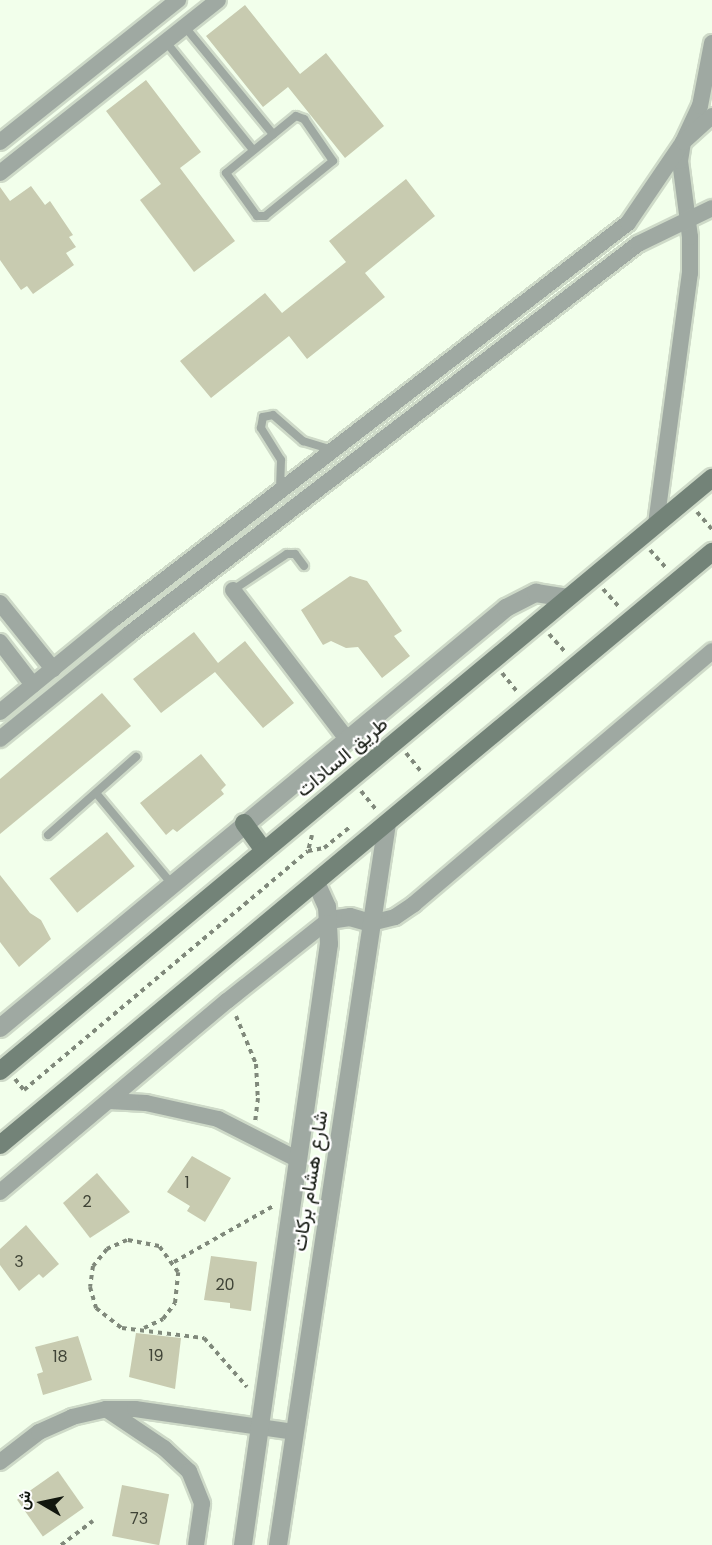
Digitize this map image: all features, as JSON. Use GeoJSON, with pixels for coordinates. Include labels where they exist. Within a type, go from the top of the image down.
{"type":"FeatureCollection","features":[{"type":"Feature","properties":{"kind":"main road","name":"طريق السادات"},"geometry":{"type":"LineString","coordinates":[[2,1069],[712,478]]}},
{"type":"Feature","properties":{"kind":"main road"},"geometry":{"type":"LineString","coordinates":[[2,1141],[631,620],[672,574],[712,552]]}},
{"type":"Feature","properties":{"kind":"main road"},"geometry":{"type":"LineString","coordinates":[[244,823],[264,851]]}},
{"type":"Feature","properties":{"kind":"street"},"geometry":{"type":"LineString","coordinates":[[0,142],[178,0]]}},
{"type":"Feature","properties":{"kind":"street"},"geometry":{"type":"LineString","coordinates":[[0,173],[218,0]]}},
{"type":"Feature","properties":{"kind":"street"},"geometry":{"type":"LineString","coordinates":[[0,712],[115,618],[628,223],[683,142],[700,106],[712,43]]}},
{"type":"Feature","properties":{"kind":"street"},"geometry":{"type":"LineString","coordinates":[[656,524],[690,273],[688,220],[680,181],[683,142],[712,116]]}},
{"type":"Feature","properties":{"kind":"street"},"geometry":{"type":"LineString","coordinates":[[0,739],[129,634],[638,244],[712,208]]}},
{"type":"Feature","properties":{"kind":"street"},"geometry":{"type":"LineString","coordinates":[[233,590],[347,739]]}},
{"type":"Feature","properties":{"kind":"street"},"geometry":{"type":"LineString","coordinates":[[0,1028],[171,883],[520,598],[544,593],[568,598]]}},
{"type":"Feature","properties":{"kind":"street"},"geometry":{"type":"LineString","coordinates":[[0,603],[53,669]]}},
{"type":"Feature","properties":{"kind":"street"},"geometry":{"type":"LineString","coordinates":[[115,618],[129,634]]}},
{"type":"Feature","properties":{"kind":"street"},"geometry":{"type":"LineString","coordinates":[[0,642],[33,685]]}},
{"type":"Feature","properties":{"kind":"street"},"geometry":{"type":"LineString","coordinates":[[0,1192],[227,1001],[329,920],[350,916],[371,924],[395,917],[414,904],[712,651]]}},
{"type":"Feature","properties":{"kind":"street","name":"شارع هشام بركات"},"geometry":{"type":"LineString","coordinates":[[278,1545],[387,823]]}},
{"type":"Feature","properties":{"kind":"street","name":"شارع هشام بركات"},"geometry":{"type":"LineString","coordinates":[[243,1545],[293,1195],[329,920],[316,882]]}},
{"type":"Feature","properties":{"kind":"street"},"geometry":{"type":"LineString","coordinates":[[109,1101],[182,1109],[252,1133],[297,1159]]}},
{"type":"Feature","properties":{"kind":"street"},"geometry":{"type":"LineString","coordinates":[[0,1462],[39,1432],[72,1417],[106,1409],[135,1409],[295,1432]]}},
{"type":"Feature","properties":{"kind":"street"},"geometry":{"type":"LineString","coordinates":[[106,1409],[164,1448],[189,1472],[202,1504],[196,1545]]}},
{"type":"Feature","properties":{"kind":"lane"},"geometry":{"type":"LineString","coordinates":[[184,27],[273,134]]}},
{"type":"Feature","properties":{"kind":"lane"},"geometry":{"type":"LineString","coordinates":[[166,42],[253,150]]}},
{"type":"Feature","properties":{"kind":"lane"},"geometry":{"type":"LineString","coordinates":[[302,117],[333,160],[263,217],[255,214],[226,176],[229,169],[273,134],[294,118],[302,117]]}},
{"type":"Feature","properties":{"kind":"lane"},"geometry":{"type":"LineString","coordinates":[[279,492],[281,460],[261,428],[263,417],[273,415],[303,441],[333,450]]}},
{"type":"Feature","properties":{"kind":"lane"},"geometry":{"type":"LineString","coordinates":[[233,590],[287,554],[295,554],[304,566]]}},
{"type":"Feature","properties":{"kind":"lane"},"geometry":{"type":"LineString","coordinates":[[48,836],[136,757]]}},
{"type":"Feature","properties":{"kind":"lane"},"geometry":{"type":"LineString","coordinates":[[96,793],[171,883]]}},
{"type":"Feature","properties":{"kind":"path"},"geometry":{"type":"LineString","coordinates":[[704,536],[712,529]]}},
{"type":"Feature","properties":{"kind":"path"},"geometry":{"type":"LineString","coordinates":[[639,538],[672,574]]}},
{"type":"Feature","properties":{"kind":"path"},"geometry":{"type":"LineString","coordinates":[[672,574],[673,561]]}},
{"type":"Feature","properties":{"kind":"path"},"geometry":{"type":"LineString","coordinates":[[658,574],[672,574]]}},
{"type":"Feature","properties":{"kind":"path"},"geometry":{"type":"LineString","coordinates":[[591,578],[631,620]]}},
{"type":"Feature","properties":{"kind":"path"},"geometry":{"type":"LineString","coordinates":[[609,614],[626,600]]}},
{"type":"Feature","properties":{"kind":"path"},"geometry":{"type":"LineString","coordinates":[[538,623],[577,665]]}},
{"type":"Feature","properties":{"kind":"path"},"geometry":{"type":"LineString","coordinates":[[556,658],[573,644]]}},
{"type":"Feature","properties":{"kind":"path"},"geometry":{"type":"LineString","coordinates":[[492,661],[528,705]]}},
{"type":"Feature","properties":{"kind":"path"},"geometry":{"type":"LineString","coordinates":[[507,698],[524,684]]}},
{"type":"Feature","properties":{"kind":"path"},"geometry":{"type":"LineString","coordinates":[[397,740],[431,786]]}},
{"type":"Feature","properties":{"kind":"path"},"geometry":{"type":"LineString","coordinates":[[411,778],[429,763]]}},
{"type":"Feature","properties":{"kind":"path"},"geometry":{"type":"LineString","coordinates":[[351,778],[387,823]]}},
{"type":"Feature","properties":{"kind":"path"},"geometry":{"type":"LineString","coordinates":[[355,799],[363,793]]}},
{"type":"Feature","properties":{"kind":"path"},"geometry":{"type":"LineString","coordinates":[[366,814],[384,800]]}},
{"type":"Feature","properties":{"kind":"path"},"geometry":{"type":"LineString","coordinates":[[308,851],[324,848],[358,821]]}},
{"type":"Feature","properties":{"kind":"path"},"geometry":{"type":"LineString","coordinates":[[2,1069],[24,1090],[308,851],[316,831]]}},
{"type":"Feature","properties":{"kind":"path"},"geometry":{"type":"LineString","coordinates":[[227,1001],[245,1031],[256,1064],[258,1098],[252,1133]]}},
{"type":"Feature","properties":{"kind":"path"},"geometry":{"type":"LineString","coordinates":[[174,1263],[293,1195]]}},
{"type":"Feature","properties":{"kind":"path"},"geometry":{"type":"LineString","coordinates":[[144,1328],[163,1319],[175,1303],[179,1282],[174,1263],[159,1246],[138,1239],[107,1249],[93,1266],[90,1287],[96,1308],[122,1328],[144,1328],[204,1338],[263,1405]]}},
{"type":"Feature","properties":{"kind":"path"},"geometry":{"type":"LineString","coordinates":[[61,1545],[93,1521]]}},
{"type":"Feature","properties":{"kind":"building"},"geometry":{"type":"Polygon","coordinates":[[[245,5],[300,74],[326,53],[384,126],[345,158],[288,87],[263,107],[206,36],[245,5]]]}},
{"type":"Feature","properties":{"kind":"building"},"geometry":{"type":"Polygon","coordinates":[[[146,80],[201,152],[180,168],[235,241],[194,272],[140,200],[161,184],[106,111],[146,80]]]}},
{"type":"Feature","properties":{"kind":"building"},"geometry":{"type":"Polygon","coordinates":[[[406,179],[435,216],[365,273],[385,297],[307,359],[289,336],[211,398],[180,361],[265,293],[282,313],[346,262],[329,241],[406,179]]]}},
{"type":"Feature","properties":{"kind":"building"},"geometry":{"type":"Polygon","coordinates":[[[31,186],[45,205],[50,201],[73,235],[69,237],[76,247],[66,253],[74,265],[33,294],[27,286],[21,290],[0,260],[0,187],[10,201],[31,186]]]}},
{"type":"Feature","properties":{"kind":"building"},"geometry":{"type":"Polygon","coordinates":[[[350,576],[367,581],[402,631],[394,636],[410,656],[382,678],[358,647],[346,648],[331,641],[323,645],[301,610],[350,576]]]}},
{"type":"Feature","properties":{"kind":"building"},"geometry":{"type":"Polygon","coordinates":[[[194,632],[218,663],[245,641],[294,703],[263,728],[215,672],[161,713],[133,679],[194,632]]]}},
{"type":"Feature","properties":{"kind":"building"},"geometry":{"type":"Polygon","coordinates":[[[102,693],[131,726],[0,834],[0,779],[102,693]]]}},
{"type":"Feature","properties":{"kind":"building"},"geometry":{"type":"Polygon","coordinates":[[[201,754],[226,785],[221,790],[224,794],[177,832],[173,829],[166,835],[140,803],[201,754]]]}},
{"type":"Feature","properties":{"kind":"building"},"geometry":{"type":"Polygon","coordinates":[[[107,832],[135,866],[77,913],[49,879],[107,832]]]}},
{"type":"Feature","properties":{"kind":"building"},"geometry":{"type":"Polygon","coordinates":[[[0,875],[30,913],[41,920],[51,939],[19,967],[0,942],[0,875]]]}},
{"type":"Feature","properties":{"kind":"building"},"geometry":{"type":"Polygon","coordinates":[[[192,1156],[231,1178],[205,1222],[187,1211],[190,1206],[167,1192],[192,1156]]]}},
{"type":"Feature","properties":{"kind":"building"},"geometry":{"type":"Polygon","coordinates":[[[97,1173],[130,1212],[90,1238],[63,1203],[97,1173]]]}},
{"type":"Feature","properties":{"kind":"building"},"geometry":{"type":"Polygon","coordinates":[[[26,1225],[59,1264],[43,1278],[39,1274],[19,1291],[0,1265],[0,1249],[26,1225]]]}},
{"type":"Feature","properties":{"kind":"building"},"geometry":{"type":"Polygon","coordinates":[[[211,1256],[257,1262],[251,1311],[230,1308],[230,1303],[204,1300],[211,1256]]]}},
{"type":"Feature","properties":{"kind":"building"},"geometry":{"type":"Polygon","coordinates":[[[136,1333],[181,1338],[175,1389],[129,1377],[136,1333]]]}},
{"type":"Feature","properties":{"kind":"building"},"geometry":{"type":"Polygon","coordinates":[[[78,1336],[92,1380],[43,1395],[37,1374],[43,1372],[35,1347],[78,1336]]]}},
{"type":"Feature","properties":{"kind":"building"},"geometry":{"type":"Polygon","coordinates":[[[58,1471],[84,1508],[43,1537],[17,1500],[58,1471]]]}},
{"type":"Feature","properties":{"kind":"building"},"geometry":{"type":"Polygon","coordinates":[[[122,1485],[169,1494],[159,1545],[112,1536],[122,1485]]]}}]}
